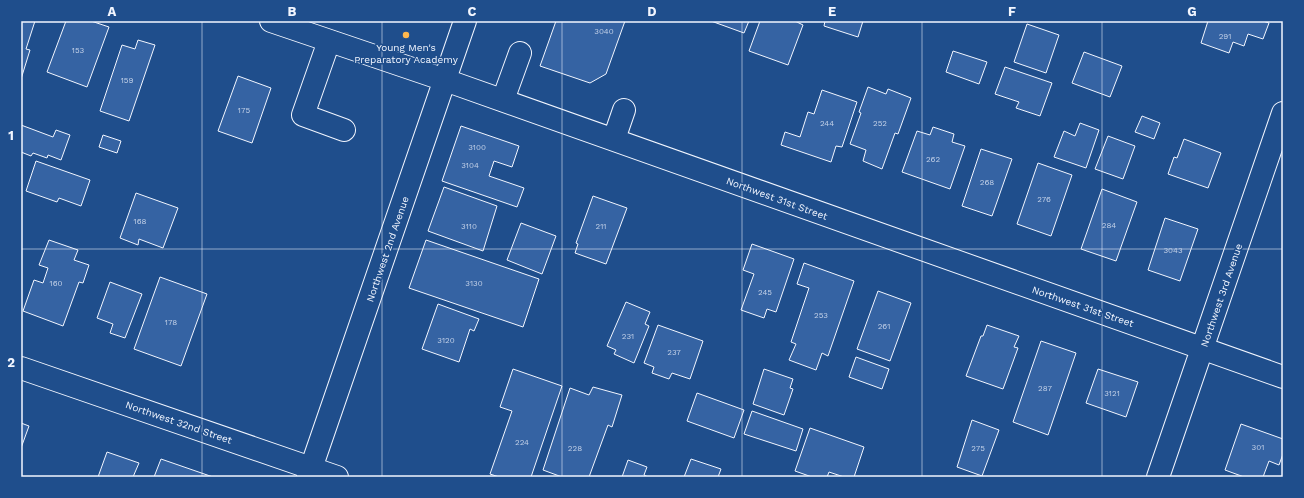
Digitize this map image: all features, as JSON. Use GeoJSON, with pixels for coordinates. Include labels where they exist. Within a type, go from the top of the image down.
{"type":"FeatureCollection","features":[{"type":"Feature","properties":{"kind":"street","name":"Northwest 31st Street"},"geometry":{"type":"LineString","coordinates":[[271,21],[503,100],[1202,348],[1282,373]]}},
{"type":"Feature","properties":{"kind":"street","name":"Northwest 2nd Avenue"},"geometry":{"type":"LineString","coordinates":[[310,472],[465,21]]}},
{"type":"Feature","properties":{"kind":"street"},"geometry":{"type":"LineString","coordinates":[[329,41],[303,115],[344,130]]}},
{"type":"Feature","properties":{"kind":"street"},"geometry":{"type":"LineString","coordinates":[[503,100],[520,54]]}},
{"type":"Feature","properties":{"kind":"street"},"geometry":{"type":"LineString","coordinates":[[614,139],[624,110]]}},
{"type":"Feature","properties":{"kind":"street","name":"Northwest 3rd Avenue"},"geometry":{"type":"LineString","coordinates":[[1158,477],[1283,113]]}},
{"type":"Feature","properties":{"kind":"street","name":"Northwest 32nd Street"},"geometry":{"type":"LineString","coordinates":[[21,368],[310,472],[337,477]]}},
{"type":"Feature","properties":{"kind":"building"},"geometry":{"type":"Polygon","coordinates":[[[21,21],[35,21],[26,49],[30,50],[21,79],[21,21]]]}},
{"type":"Feature","properties":{"kind":"building"},"geometry":{"type":"Polygon","coordinates":[[[66,21],[91,21],[109,27],[87,87],[47,72],[66,21]]]}},
{"type":"Feature","properties":{"kind":"building"},"geometry":{"type":"Polygon","coordinates":[[[556,21],[625,21],[606,74],[590,83],[540,66],[556,21]]]}},
{"type":"Feature","properties":{"kind":"building"},"geometry":{"type":"Polygon","coordinates":[[[711,21],[749,21],[744,33],[711,21]]]}},
{"type":"Feature","properties":{"kind":"building"},"geometry":{"type":"Polygon","coordinates":[[[760,21],[795,21],[803,25],[788,65],[749,51],[760,21]]]}},
{"type":"Feature","properties":{"kind":"building"},"geometry":{"type":"Polygon","coordinates":[[[825,21],[863,21],[858,37],[824,26],[825,21]]]}},
{"type":"Feature","properties":{"kind":"building"},"geometry":{"type":"Polygon","coordinates":[[[1208,21],[1263,21],[1269,23],[1263,39],[1248,34],[1244,46],[1233,42],[1229,53],[1201,43],[1208,21]]]}},
{"type":"Feature","properties":{"kind":"building"},"geometry":{"type":"Polygon","coordinates":[[[1027,24],[1059,35],[1046,73],[1014,62],[1027,24]]]}},
{"type":"Feature","properties":{"kind":"building"},"geometry":{"type":"Polygon","coordinates":[[[138,40],[155,45],[129,121],[100,111],[122,45],[135,49],[138,40]]]}},
{"type":"Feature","properties":{"kind":"building"},"geometry":{"type":"Polygon","coordinates":[[[953,51],[987,62],[979,84],[946,72],[953,51]]]}},
{"type":"Feature","properties":{"kind":"building"},"geometry":{"type":"Polygon","coordinates":[[[1084,52],[1122,66],[1110,97],[1072,83],[1084,52]]]}},
{"type":"Feature","properties":{"kind":"building"},"geometry":{"type":"Polygon","coordinates":[[[1005,67],[1052,83],[1040,116],[1016,108],[1019,102],[995,94],[1005,67]]]}},
{"type":"Feature","properties":{"kind":"building"},"geometry":{"type":"Polygon","coordinates":[[[238,76],[271,88],[252,143],[218,131],[238,76]]]}},
{"type":"Feature","properties":{"kind":"building"},"geometry":{"type":"Polygon","coordinates":[[[868,87],[886,94],[888,89],[911,98],[898,134],[895,133],[882,169],[863,161],[866,150],[850,144],[868,87]]]}},
{"type":"Feature","properties":{"kind":"building"},"geometry":{"type":"Polygon","coordinates":[[[822,90],[857,102],[842,147],[836,146],[831,162],[781,145],[785,132],[800,137],[808,112],[814,114],[822,90]]]}},
{"type":"Feature","properties":{"kind":"building"},"geometry":{"type":"Polygon","coordinates":[[[1142,116],[1160,123],[1154,139],[1135,132],[1142,116]]]}},
{"type":"Feature","properties":{"kind":"building"},"geometry":{"type":"Polygon","coordinates":[[[1080,123],[1099,130],[1086,168],[1054,157],[1064,131],[1075,136],[1080,123]]]}},
{"type":"Feature","properties":{"kind":"building"},"geometry":{"type":"Polygon","coordinates":[[[21,125],[53,137],[56,130],[70,135],[61,160],[48,155],[47,158],[33,153],[31,156],[21,152],[21,125]]]}},
{"type":"Feature","properties":{"kind":"building"},"geometry":{"type":"Polygon","coordinates":[[[461,126],[519,146],[512,167],[494,161],[489,176],[524,188],[517,207],[442,181],[461,126]]]}},
{"type":"Feature","properties":{"kind":"building"},"geometry":{"type":"Polygon","coordinates":[[[933,127],[954,134],[952,142],[965,146],[950,189],[902,172],[917,131],[930,135],[933,127]]]}},
{"type":"Feature","properties":{"kind":"building"},"geometry":{"type":"Polygon","coordinates":[[[103,135],[121,141],[117,153],[99,147],[103,135]]]}},
{"type":"Feature","properties":{"kind":"building"},"geometry":{"type":"Polygon","coordinates":[[[1108,136],[1135,146],[1123,179],[1095,169],[1108,136]]]}},
{"type":"Feature","properties":{"kind":"building"},"geometry":{"type":"Polygon","coordinates":[[[1184,139],[1221,153],[1208,188],[1168,174],[1174,157],[1177,158],[1184,139]]]}},
{"type":"Feature","properties":{"kind":"building"},"geometry":{"type":"Polygon","coordinates":[[[981,149],[1012,159],[992,216],[962,206],[981,149]]]}},
{"type":"Feature","properties":{"kind":"building"},"geometry":{"type":"Polygon","coordinates":[[[36,161],[90,180],[81,206],[59,198],[57,202],[26,191],[36,161]]]}},
{"type":"Feature","properties":{"kind":"building"},"geometry":{"type":"Polygon","coordinates":[[[1038,163],[1072,175],[1051,236],[1017,224],[1038,163]]]}},
{"type":"Feature","properties":{"kind":"building"},"geometry":{"type":"Polygon","coordinates":[[[444,187],[497,206],[483,251],[428,231],[444,187]]]}},
{"type":"Feature","properties":{"kind":"building"},"geometry":{"type":"Polygon","coordinates":[[[1102,189],[1137,202],[1116,261],[1081,249],[1102,189]]]}},
{"type":"Feature","properties":{"kind":"building"},"geometry":{"type":"Polygon","coordinates":[[[136,193],[178,208],[163,248],[139,239],[138,245],[120,238],[136,193]]]}},
{"type":"Feature","properties":{"kind":"building"},"geometry":{"type":"Polygon","coordinates":[[[593,196],[627,208],[606,264],[575,253],[578,244],[576,243],[593,196]]]}},
{"type":"Feature","properties":{"kind":"building"},"geometry":{"type":"Polygon","coordinates":[[[1165,218],[1198,229],[1180,281],[1148,270],[1165,218]]]}},
{"type":"Feature","properties":{"kind":"building"},"geometry":{"type":"Polygon","coordinates":[[[521,223],[556,236],[542,274],[507,260],[521,223]]]}},
{"type":"Feature","properties":{"kind":"building"},"geometry":{"type":"Polygon","coordinates":[[[49,240],[78,250],[74,260],[89,265],[83,283],[79,282],[63,326],[23,311],[34,280],[43,283],[48,268],[39,265],[49,240]]]}},
{"type":"Feature","properties":{"kind":"building"},"geometry":{"type":"Polygon","coordinates":[[[426,240],[539,279],[523,327],[409,288],[426,240]]]}},
{"type":"Feature","properties":{"kind":"building"},"geometry":{"type":"Polygon","coordinates":[[[752,244],[794,259],[776,312],[767,309],[764,318],[741,310],[754,274],[743,270],[752,244]]]}},
{"type":"Feature","properties":{"kind":"building"},"geometry":{"type":"Polygon","coordinates":[[[804,263],[854,281],[828,356],[822,353],[816,370],[789,360],[796,344],[791,342],[809,288],[797,284],[804,263]]]}},
{"type":"Feature","properties":{"kind":"building"},"geometry":{"type":"Polygon","coordinates":[[[160,277],[207,294],[181,366],[134,349],[160,277]]]}},
{"type":"Feature","properties":{"kind":"building"},"geometry":{"type":"Polygon","coordinates":[[[110,282],[142,294],[125,338],[110,333],[113,324],[97,318],[110,282]]]}},
{"type":"Feature","properties":{"kind":"building"},"geometry":{"type":"Polygon","coordinates":[[[878,291],[911,303],[890,361],[857,349],[878,291]]]}},
{"type":"Feature","properties":{"kind":"building"},"geometry":{"type":"Polygon","coordinates":[[[626,302],[650,312],[645,324],[649,326],[634,363],[614,354],[616,350],[607,346],[626,302]]]}},
{"type":"Feature","properties":{"kind":"building"},"geometry":{"type":"Polygon","coordinates":[[[438,304],[479,319],[474,331],[470,329],[459,362],[422,349],[438,304]]]}},
{"type":"Feature","properties":{"kind":"building"},"geometry":{"type":"Polygon","coordinates":[[[658,325],[703,341],[690,379],[672,373],[669,379],[652,373],[654,367],[644,363],[658,325]]]}},
{"type":"Feature","properties":{"kind":"building"},"geometry":{"type":"Polygon","coordinates":[[[987,325],[1019,336],[1014,347],[1018,348],[1003,389],[966,376],[981,336],[983,336],[987,325]]]}},
{"type":"Feature","properties":{"kind":"building"},"geometry":{"type":"Polygon","coordinates":[[[1041,341],[1076,353],[1048,435],[1013,422],[1041,341]]]}},
{"type":"Feature","properties":{"kind":"building"},"geometry":{"type":"Polygon","coordinates":[[[856,357],[889,369],[882,389],[849,377],[856,357]]]}},
{"type":"Feature","properties":{"kind":"building"},"geometry":{"type":"Polygon","coordinates":[[[513,369],[562,386],[531,477],[499,477],[490,474],[512,411],[500,407],[513,369]]]}},
{"type":"Feature","properties":{"kind":"building"},"geometry":{"type":"Polygon","coordinates":[[[764,369],[793,379],[790,388],[793,389],[784,415],[753,404],[764,369]]]}},
{"type":"Feature","properties":{"kind":"building"},"geometry":{"type":"Polygon","coordinates":[[[1098,369],[1138,382],[1126,417],[1086,403],[1098,369]]]}},
{"type":"Feature","properties":{"kind":"building"},"geometry":{"type":"Polygon","coordinates":[[[593,387],[622,395],[612,427],[608,425],[589,477],[562,477],[543,470],[570,388],[589,395],[593,387]]]}},
{"type":"Feature","properties":{"kind":"building"},"geometry":{"type":"Polygon","coordinates":[[[697,393],[744,410],[734,438],[687,421],[697,393]]]}},
{"type":"Feature","properties":{"kind":"building"},"geometry":{"type":"Polygon","coordinates":[[[752,411],[803,429],[796,451],[744,434],[752,411]]]}},
{"type":"Feature","properties":{"kind":"building"},"geometry":{"type":"Polygon","coordinates":[[[972,420],[999,430],[982,476],[957,467],[972,420]]]}},
{"type":"Feature","properties":{"kind":"building"},"geometry":{"type":"Polygon","coordinates":[[[21,423],[29,426],[21,448],[21,423]]]}},
{"type":"Feature","properties":{"kind":"building"},"geometry":{"type":"Polygon","coordinates":[[[1241,424],[1283,439],[1283,454],[1279,465],[1269,461],[1263,477],[1244,477],[1225,470],[1241,424]]]}},
{"type":"Feature","properties":{"kind":"building"},"geometry":{"type":"Polygon","coordinates":[[[810,428],[864,447],[854,477],[844,477],[829,472],[827,477],[812,477],[795,471],[810,428]]]}},
{"type":"Feature","properties":{"kind":"building"},"geometry":{"type":"Polygon","coordinates":[[[107,452],[139,463],[133,477],[98,477],[107,452]]]}},
{"type":"Feature","properties":{"kind":"building"},"geometry":{"type":"Polygon","coordinates":[[[161,459],[213,477],[154,477],[161,459]]]}},
{"type":"Feature","properties":{"kind":"building"},"geometry":{"type":"Polygon","coordinates":[[[691,459],[721,469],[718,477],[684,477],[691,459]]]}},
{"type":"Feature","properties":{"kind":"building"},"geometry":{"type":"Polygon","coordinates":[[[628,460],[647,467],[644,475],[648,477],[622,477],[628,460]]]}},
{"type":"Feature","properties":{"kind":"place","name":"Young Men's Preparatory Academy"},"geometry":{"type":"Point","coordinates":[406,35]}}]}
